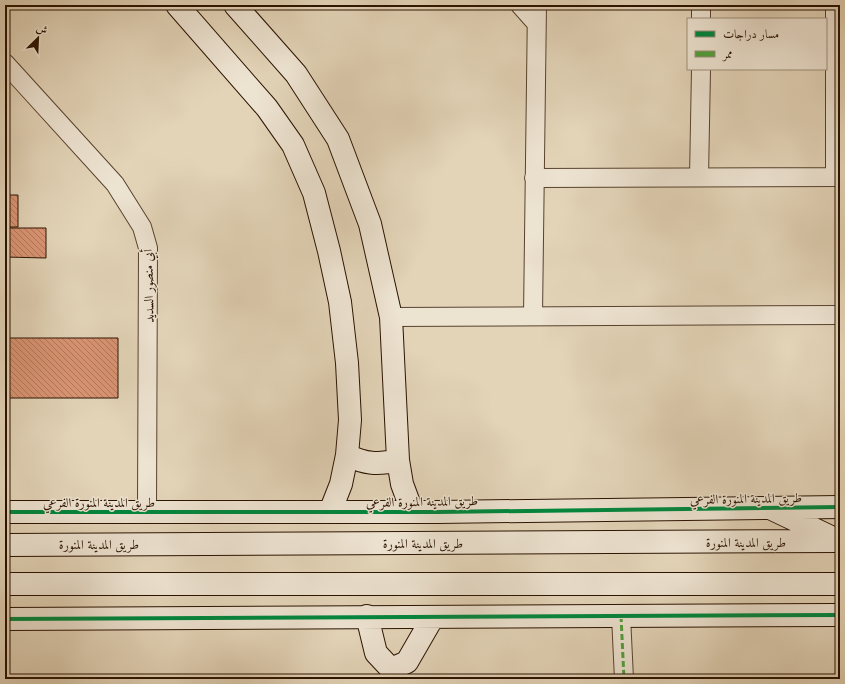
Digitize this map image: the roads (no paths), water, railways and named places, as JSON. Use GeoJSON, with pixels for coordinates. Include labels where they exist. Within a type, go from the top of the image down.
{"type":"FeatureCollection","features":[{"type":"Feature","properties":{"kind":"street"},"geometry":{"type":"LineString","coordinates":[[177,5],[267,108],[292,145],[314,193],[340,302],[347,363],[350,420],[347,455],[341,484],[330,512]]}},
{"type":"Feature","properties":{"kind":"street"},"geometry":{"type":"LineString","coordinates":[[235,5],[296,74],[338,139],[370,224],[391,317],[398,460],[402,484],[412,511]]}},
{"type":"Feature","properties":{"kind":"street"},"geometry":{"type":"LineString","coordinates":[[520,5],[536,23]]}},
{"type":"Feature","properties":{"kind":"street"},"geometry":{"type":"LineString","coordinates":[[533,316],[537,5]]}},
{"type":"Feature","properties":{"kind":"street"},"geometry":{"type":"LineString","coordinates":[[701,5],[701,18]]}},
{"type":"Feature","properties":{"kind":"street"},"geometry":{"type":"LineString","coordinates":[[534,178],[837,177],[835,5]]}},
{"type":"Feature","properties":{"kind":"street","name":"أبي منصور السديد"},"geometry":{"type":"LineString","coordinates":[[5,63],[115,184],[142,227],[148,248],[147,512]]}},
{"type":"Feature","properties":{"kind":"street"},"geometry":{"type":"LineString","coordinates":[[699,177],[701,70]]}},
{"type":"Feature","properties":{"kind":"street"},"geometry":{"type":"LineString","coordinates":[[391,317],[840,315]]}},
{"type":"Feature","properties":{"kind":"street"},"geometry":{"type":"LineString","coordinates":[[347,455],[360,462],[377,464],[398,460]]}},
{"type":"Feature","properties":{"kind":"street","name":"طريق المدينة المنورة الفرعي"},"geometry":{"type":"LineString","coordinates":[[5,512],[438,512],[840,506]]}},
{"type":"Feature","properties":{"kind":"street"},"geometry":{"type":"LineString","coordinates":[[768,507],[840,541]]}},
{"type":"Feature","properties":{"kind":"street"},"geometry":{"type":"LineString","coordinates":[[207,544],[280,512]]}},
{"type":"Feature","properties":{"kind":"street"},"geometry":{"type":"LineString","coordinates":[[438,512],[473,543]]}},
{"type":"Feature","properties":{"kind":"street","name":"طريق المدينة المنورة"},"geometry":{"type":"LineString","coordinates":[[5,545],[840,541]]}},
{"type":"Feature","properties":{"kind":"street"},"geometry":{"type":"LineString","coordinates":[[5,584],[840,584]]}},
{"type":"Feature","properties":{"kind":"street"},"geometry":{"type":"LineString","coordinates":[[773,615],[840,588]]}},
{"type":"Feature","properties":{"kind":"street"},"geometry":{"type":"LineString","coordinates":[[5,619],[367,616],[840,615]]}},
{"type":"Feature","properties":{"kind":"street"},"geometry":{"type":"LineString","coordinates":[[367,616],[376,653],[390,674],[407,662],[433,617]]}},
{"type":"Feature","properties":{"kind":"street"},"geometry":{"type":"LineString","coordinates":[[621,616],[624,679]]}}]}
